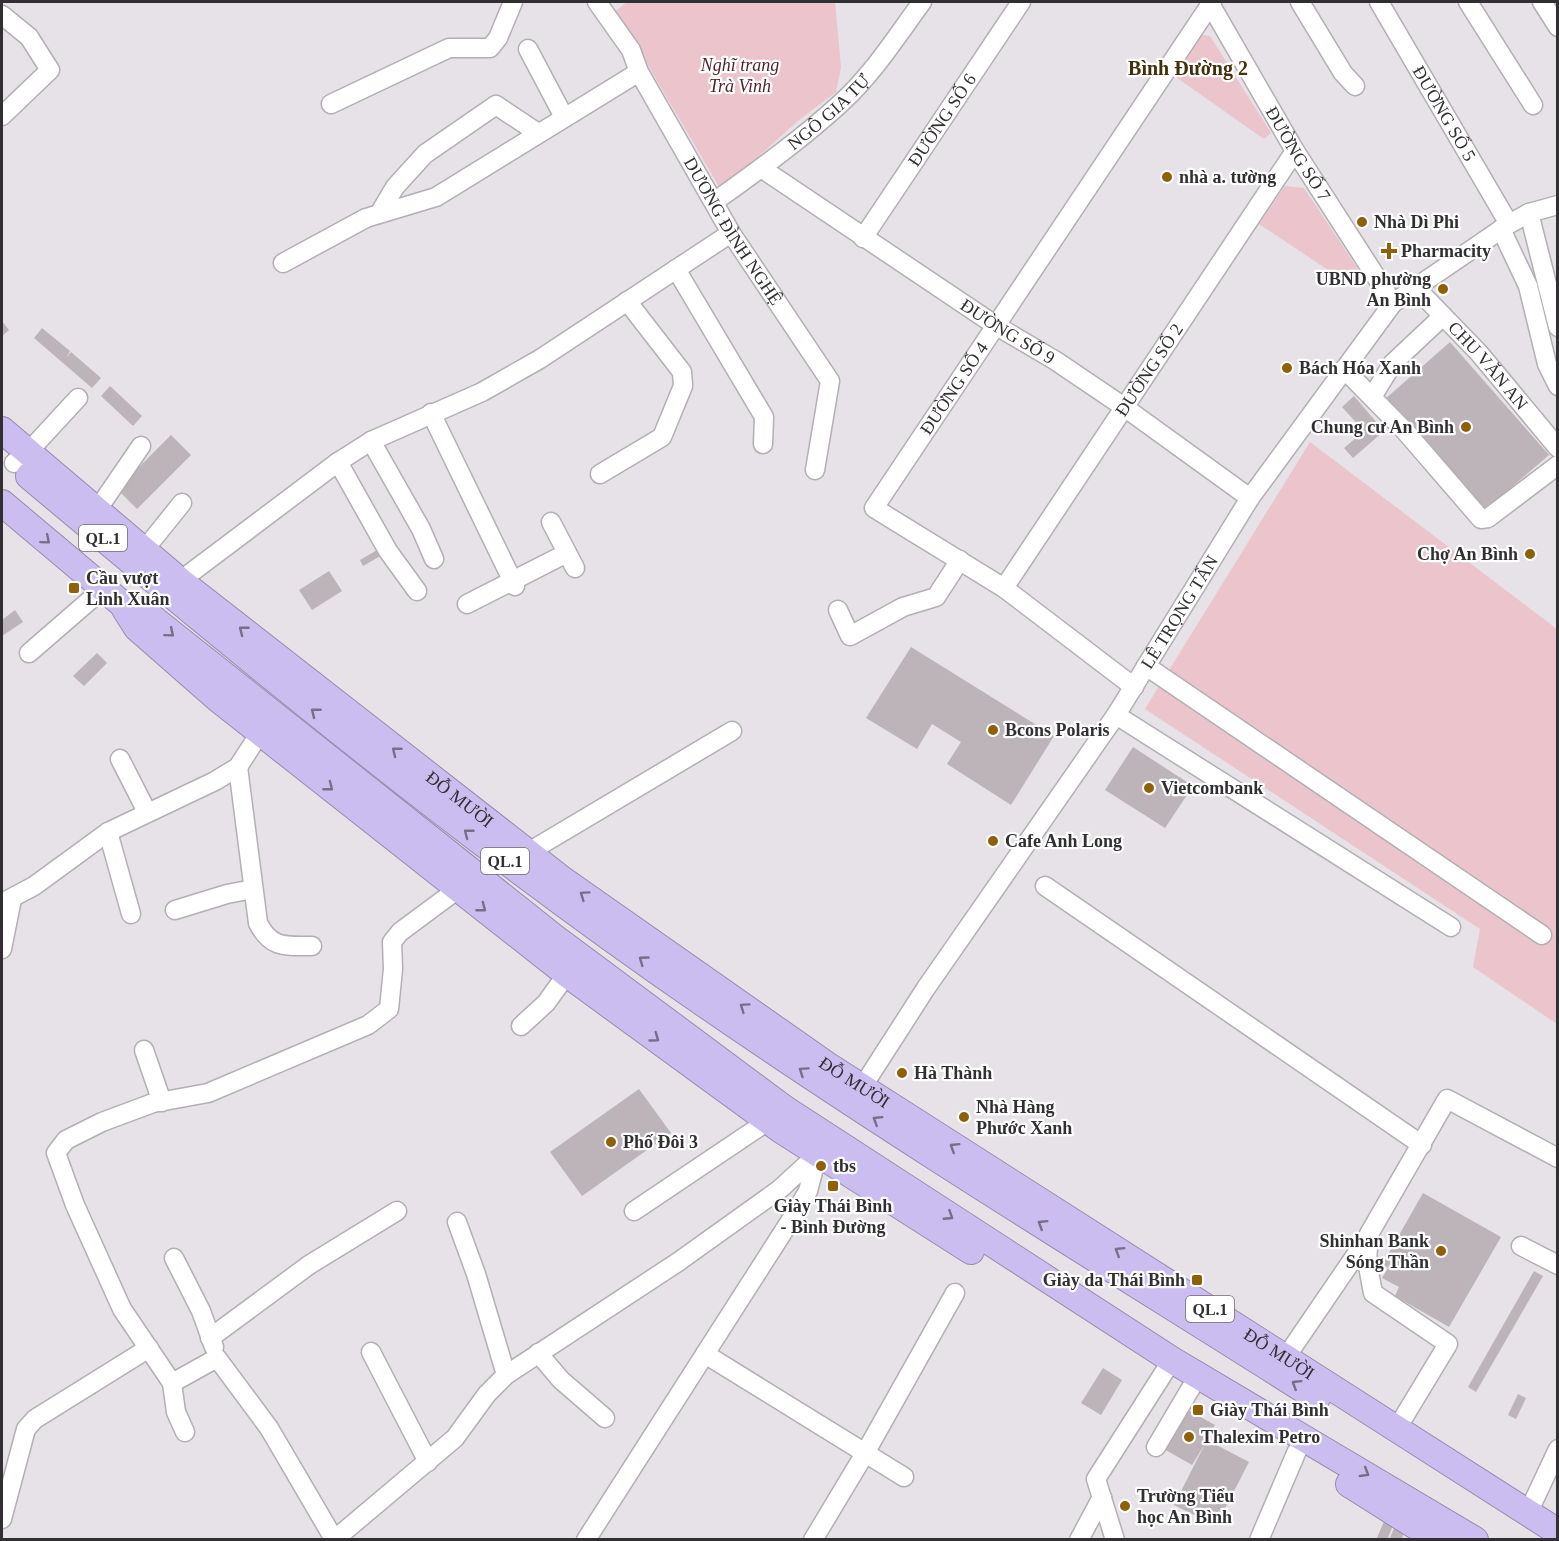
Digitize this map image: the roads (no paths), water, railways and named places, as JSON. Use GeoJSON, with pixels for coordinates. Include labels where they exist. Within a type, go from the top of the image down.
{"type":"FeatureCollection","features":[{"type":"Feature","properties":{"kind":"highway","name":"QL.1"},"geometry":{"type":"LineString","coordinates":[[2,430],[19,462],[137,555],[173,587],[527,853]]}},
{"type":"Feature","properties":{"kind":"highway","name":"QL.1"},"geometry":{"type":"LineString","coordinates":[[19,462],[72,489],[137,555]]}},
{"type":"Feature","properties":{"kind":"highway","name":"QL.1"},"geometry":{"type":"LineString","coordinates":[[2,503],[112,596],[137,628],[260,733],[567,974],[768,1121],[823,1147],[1438,1539]]}},
{"type":"Feature","properties":{"kind":"highway","name":"ĐỖ MƯỜI"},"geometry":{"type":"LineString","coordinates":[[173,587],[512,866],[698,1000],[857,1095],[1540,1539]]}},
{"type":"Feature","properties":{"kind":"highway","name":"QL.1"},"geometry":{"type":"LineString","coordinates":[[112,596],[151,617],[563,944],[784,1109],[823,1147]]}},
{"type":"Feature","properties":{"kind":"highway","name":"ĐỖ MƯỜI"},"geometry":{"type":"LineString","coordinates":[[527,853],[827,1065],[857,1095],[920,1125],[1557,1532]]}},
{"type":"Feature","properties":{"kind":"highway"},"geometry":{"type":"LineString","coordinates":[[823,1147],[857,1095]]}},
{"type":"Feature","properties":{"kind":"highway","name":"QL.1"},"geometry":{"type":"LineString","coordinates":[[1195,1382],[1475,1539]]}},
{"type":"Feature","properties":{"kind":"street"},"geometry":{"type":"LineString","coordinates":[[331,105],[449,48],[490,48],[498,38],[513,2]]}},
{"type":"Feature","properties":{"kind":"street","name":"DƯƠNG ĐÌNH NGHỆ"},"geometry":{"type":"LineString","coordinates":[[597,2],[631,50],[639,72],[731,233],[830,381],[815,470]]}},
{"type":"Feature","properties":{"kind":"street","name":"NGÔ GIA TỰ"},"geometry":{"type":"LineString","coordinates":[[714,202],[761,168],[843,102],[887,50],[922,2]]}},
{"type":"Feature","properties":{"kind":"street","name":"ĐƯỜNG SỐ 6"},"geometry":{"type":"LineString","coordinates":[[863,238],[1021,2]]}},
{"type":"Feature","properties":{"kind":"street","name":"ĐƯỜNG SỐ 7"},"geometry":{"type":"LineString","coordinates":[[1210,2],[1295,151],[1393,303]]}},
{"type":"Feature","properties":{"kind":"street","name":"ĐƯỜNG SỐ 4"},"geometry":{"type":"LineString","coordinates":[[1134,687],[1004,588],[874,508],[1210,2]]}},
{"type":"Feature","properties":{"kind":"street"},"geometry":{"type":"LineString","coordinates":[[1300,2],[1343,73],[1355,86]]}},
{"type":"Feature","properties":{"kind":"street","name":"ĐƯỜNG SỐ 5"},"geometry":{"type":"LineString","coordinates":[[1378,2],[1505,227],[1528,286],[1547,364],[1557,386]]}},
{"type":"Feature","properties":{"kind":"street"},"geometry":{"type":"LineString","coordinates":[[1468,2],[1533,105]]}},
{"type":"Feature","properties":{"kind":"street"},"geometry":{"type":"LineString","coordinates":[[1542,2],[1557,27]]}},
{"type":"Feature","properties":{"kind":"street"},"geometry":{"type":"LineString","coordinates":[[2,15],[29,37],[50,70],[2,116]]}},
{"type":"Feature","properties":{"kind":"street"},"geometry":{"type":"LineString","coordinates":[[528,49],[564,117]]}},
{"type":"Feature","properties":{"kind":"street"},"geometry":{"type":"LineString","coordinates":[[283,263],[378,214],[436,197],[639,72]]}},
{"type":"Feature","properties":{"kind":"street"},"geometry":{"type":"LineString","coordinates":[[378,214],[395,187],[425,154],[495,105],[538,133]]}},
{"type":"Feature","properties":{"kind":"street","name":"ĐƯỜNG SỐ 2"},"geometry":{"type":"LineString","coordinates":[[1004,588],[1295,151]]}},
{"type":"Feature","properties":{"kind":"street","name":"ĐƯỜNG SỐ 9"},"geometry":{"type":"LineString","coordinates":[[761,168],[995,325],[1124,407],[1250,498]]}},
{"type":"Feature","properties":{"kind":"street","name":"LÊ TRỌNG TẤN"},"geometry":{"type":"LineString","coordinates":[[857,1095],[926,988],[1116,715],[1250,498],[1393,303],[1505,227],[1529,213],[1557,205]]}},
{"type":"Feature","properties":{"kind":"street"},"geometry":{"type":"LineString","coordinates":[[1529,213],[1557,327]]}},
{"type":"Feature","properties":{"kind":"street"},"geometry":{"type":"LineString","coordinates":[[173,587],[338,462],[371,441],[431,413],[482,393],[731,233]]}},
{"type":"Feature","properties":{"kind":"street"},"geometry":{"type":"LineString","coordinates":[[676,269],[764,417],[763,444]]}},
{"type":"Feature","properties":{"kind":"street","name":"CHU VĂN AN"},"geometry":{"type":"LineString","coordinates":[[1416,288],[1479,353],[1557,448]]}},
{"type":"Feature","properties":{"kind":"street"},"geometry":{"type":"LineString","coordinates":[[600,474],[662,437],[684,386],[682,372],[627,301]]}},
{"type":"Feature","properties":{"kind":"street"},"geometry":{"type":"LineString","coordinates":[[1372,397],[1393,363],[1443,316]]}},
{"type":"Feature","properties":{"kind":"street"},"geometry":{"type":"LineString","coordinates":[[1344,369],[1405,431],[1481,519],[1488,518],[1557,465]]}},
{"type":"Feature","properties":{"kind":"street"},"geometry":{"type":"LineString","coordinates":[[19,462],[78,398]]}},
{"type":"Feature","properties":{"kind":"street"},"geometry":{"type":"LineString","coordinates":[[431,413],[514,584]]}},
{"type":"Feature","properties":{"kind":"street"},"geometry":{"type":"LineString","coordinates":[[371,441],[434,559]]}},
{"type":"Feature","properties":{"kind":"street"},"geometry":{"type":"LineString","coordinates":[[93,508],[104,500],[141,446]]}},
{"type":"Feature","properties":{"kind":"street"},"geometry":{"type":"LineString","coordinates":[[338,462],[388,551],[417,591]]}},
{"type":"Feature","properties":{"kind":"street"},"geometry":{"type":"LineString","coordinates":[[137,555],[182,503]]}},
{"type":"Feature","properties":{"kind":"street"},"geometry":{"type":"LineString","coordinates":[[467,604],[571,561],[551,522]]}},
{"type":"Feature","properties":{"kind":"street"},"geometry":{"type":"LineString","coordinates":[[838,610],[850,636],[903,607],[936,597],[960,560]]}},
{"type":"Feature","properties":{"kind":"street"},"geometry":{"type":"LineString","coordinates":[[29,653],[112,596]]}},
{"type":"Feature","properties":{"kind":"street"},"geometry":{"type":"LineString","coordinates":[[1146,666],[1542,935]]}},
{"type":"Feature","properties":{"kind":"street"},"geometry":{"type":"LineString","coordinates":[[1116,715],[1451,927]]}},
{"type":"Feature","properties":{"kind":"street"},"geometry":{"type":"LineString","coordinates":[[527,853],[732,731]]}},
{"type":"Feature","properties":{"kind":"street"},"geometry":{"type":"LineString","coordinates":[[2,949],[7,901],[108,832],[238,767],[260,733]]}},
{"type":"Feature","properties":{"kind":"street"},"geometry":{"type":"LineString","coordinates":[[120,759],[147,812]]}},
{"type":"Feature","properties":{"kind":"street"},"geometry":{"type":"LineString","coordinates":[[238,767],[248,827],[258,923],[264,936],[273,943],[287,946],[312,946]]}},
{"type":"Feature","properties":{"kind":"street"},"geometry":{"type":"LineString","coordinates":[[108,832],[131,914]]}},
{"type":"Feature","properties":{"kind":"street"},"geometry":{"type":"LineString","coordinates":[[1045,886],[1422,1145]]}},
{"type":"Feature","properties":{"kind":"street"},"geometry":{"type":"LineString","coordinates":[[175,910],[227,894],[253,889]]}},
{"type":"Feature","properties":{"kind":"street"},"geometry":{"type":"LineString","coordinates":[[185,1432],[176,1412],[172,1383],[122,1309],[75,1205],[56,1153],[66,1140],[102,1122],[162,1102],[208,1093],[368,1025],[389,1009],[393,969],[392,942],[400,932],[458,889]]}},
{"type":"Feature","properties":{"kind":"street"},"geometry":{"type":"LineString","coordinates":[[521,1026],[546,1003],[567,974]]}},
{"type":"Feature","properties":{"kind":"street"},"geometry":{"type":"LineString","coordinates":[[144,1050],[162,1102]]}},
{"type":"Feature","properties":{"kind":"street"},"geometry":{"type":"LineString","coordinates":[[1286,1357],[1369,1234],[1447,1099],[1557,1158]]}},
{"type":"Feature","properties":{"kind":"street"},"geometry":{"type":"LineString","coordinates":[[634,1211],[768,1121]]}},
{"type":"Feature","properties":{"kind":"street"},"geometry":{"type":"LineString","coordinates":[[174,1258],[201,1311],[217,1358],[269,1428],[338,1538],[455,1438],[487,1394],[506,1375],[678,1262],[789,1182],[823,1147]]}},
{"type":"Feature","properties":{"kind":"street"},"geometry":{"type":"LineString","coordinates":[[586,1539],[808,1191],[823,1147]]}},
{"type":"Feature","properties":{"kind":"street"},"geometry":{"type":"LineString","coordinates":[[210,1338],[309,1265],[397,1211]]}},
{"type":"Feature","properties":{"kind":"street"},"geometry":{"type":"LineString","coordinates":[[457,1222],[476,1274],[506,1375]]}},
{"type":"Feature","properties":{"kind":"street"},"geometry":{"type":"LineString","coordinates":[[1369,1234],[1367,1262],[1373,1293],[1448,1344],[1396,1430]]}},
{"type":"Feature","properties":{"kind":"street"},"geometry":{"type":"LineString","coordinates":[[1521,1246],[1557,1265]]}},
{"type":"Feature","properties":{"kind":"street"},"geometry":{"type":"LineString","coordinates":[[813,1539],[864,1455],[955,1293]]}},
{"type":"Feature","properties":{"kind":"street"},"geometry":{"type":"LineString","coordinates":[[2,1519],[26,1429],[44,1413],[149,1348]]}},
{"type":"Feature","properties":{"kind":"street"},"geometry":{"type":"LineString","coordinates":[[371,1352],[428,1462]]}},
{"type":"Feature","properties":{"kind":"street"},"geometry":{"type":"LineString","coordinates":[[538,1353],[561,1380],[604,1418]]}},
{"type":"Feature","properties":{"kind":"street"},"geometry":{"type":"LineString","coordinates":[[705,1354],[904,1478]]}},
{"type":"Feature","properties":{"kind":"street"},"geometry":{"type":"LineString","coordinates":[[172,1383],[217,1358]]}},
{"type":"Feature","properties":{"kind":"street"},"geometry":{"type":"LineString","coordinates":[[1115,1539],[1096,1479],[1168,1365]]}},
{"type":"Feature","properties":{"kind":"street"},"geometry":{"type":"LineString","coordinates":[[1156,1447],[1195,1382]]}},
{"type":"Feature","properties":{"kind":"street"},"geometry":{"type":"LineString","coordinates":[[1528,1513],[1557,1449]]}},
{"type":"Feature","properties":{"kind":"street"},"geometry":{"type":"LineString","coordinates":[[1259,1539],[1297,1451]]}},
{"type":"Feature","properties":{"kind":"street"},"geometry":{"type":"LineString","coordinates":[[1079,1539],[1102,1497]]}},
{"type":"Feature","properties":{"kind":"place","name":"nhà a. tường"},"geometry":{"type":"Point","coordinates":[1167,177]}},
{"type":"Feature","properties":{"kind":"place","name":"Nhà Dì Phi"},"geometry":{"type":"Point","coordinates":[1362,222]}},
{"type":"Feature","properties":{"kind":"place","name":"Pharmacity"},"geometry":{"type":"Point","coordinates":[1389,251]}},
{"type":"Feature","properties":{"kind":"place","name":"UBND phường An Bình"},"geometry":{"type":"Point","coordinates":[1443,289]}},
{"type":"Feature","properties":{"kind":"place","name":"Bách Hóa Xanh"},"geometry":{"type":"Point","coordinates":[1287,368]}},
{"type":"Feature","properties":{"kind":"place","name":"Chung cư An Bình"},"geometry":{"type":"Point","coordinates":[1466,427]}},
{"type":"Feature","properties":{"kind":"place","name":"Chợ An Bình"},"geometry":{"type":"Point","coordinates":[1530,554]}},
{"type":"Feature","properties":{"kind":"place","name":"Cầu vượt Linh Xuân"},"geometry":{"type":"Point","coordinates":[74,588]}},
{"type":"Feature","properties":{"kind":"place","name":"Bcons Polaris"},"geometry":{"type":"Point","coordinates":[993,730]}},
{"type":"Feature","properties":{"kind":"place","name":"Vietcombank"},"geometry":{"type":"Point","coordinates":[1149,788]}},
{"type":"Feature","properties":{"kind":"place","name":"Cafe Anh Long"},"geometry":{"type":"Point","coordinates":[993,841]}},
{"type":"Feature","properties":{"kind":"place","name":"Hà Thành"},"geometry":{"type":"Point","coordinates":[902,1073]}},
{"type":"Feature","properties":{"kind":"place","name":"Nhà Hàng Phước Xanh"},"geometry":{"type":"Point","coordinates":[964,1117]}},
{"type":"Feature","properties":{"kind":"place","name":"Phố Đôi 3"},"geometry":{"type":"Point","coordinates":[611,1142]}},
{"type":"Feature","properties":{"kind":"place","name":"tbs"},"geometry":{"type":"Point","coordinates":[821,1166]}},
{"type":"Feature","properties":{"kind":"place","name":"Giày Thái Bình - Bình Đường"},"geometry":{"type":"Point","coordinates":[833,1186]}},
{"type":"Feature","properties":{"kind":"place","name":"Shinhan Bank Sóng Thần"},"geometry":{"type":"Point","coordinates":[1441,1251]}},
{"type":"Feature","properties":{"kind":"place","name":"Giày da Thái Bình"},"geometry":{"type":"Point","coordinates":[1197,1280]}},
{"type":"Feature","properties":{"kind":"place","name":"Giày Thái Bình"},"geometry":{"type":"Point","coordinates":[1198,1410]}},
{"type":"Feature","properties":{"kind":"place","name":"Thalexim Petro"},"geometry":{"type":"Point","coordinates":[1189,1437]}},
{"type":"Feature","properties":{"kind":"place","name":"Trường Tiểu học An Bình"},"geometry":{"type":"Point","coordinates":[1125,1506]}},
{"type":"Feature","properties":{"kind":"district","name":"Bình Đường 2"},"geometry":{"type":"Point","coordinates":[1188,68]}},
{"type":"Feature","properties":{"kind":"park label","name":"Nghĩ trang Trà Vinh"},"geometry":{"type":"Point","coordinates":[740,76]}}]}
